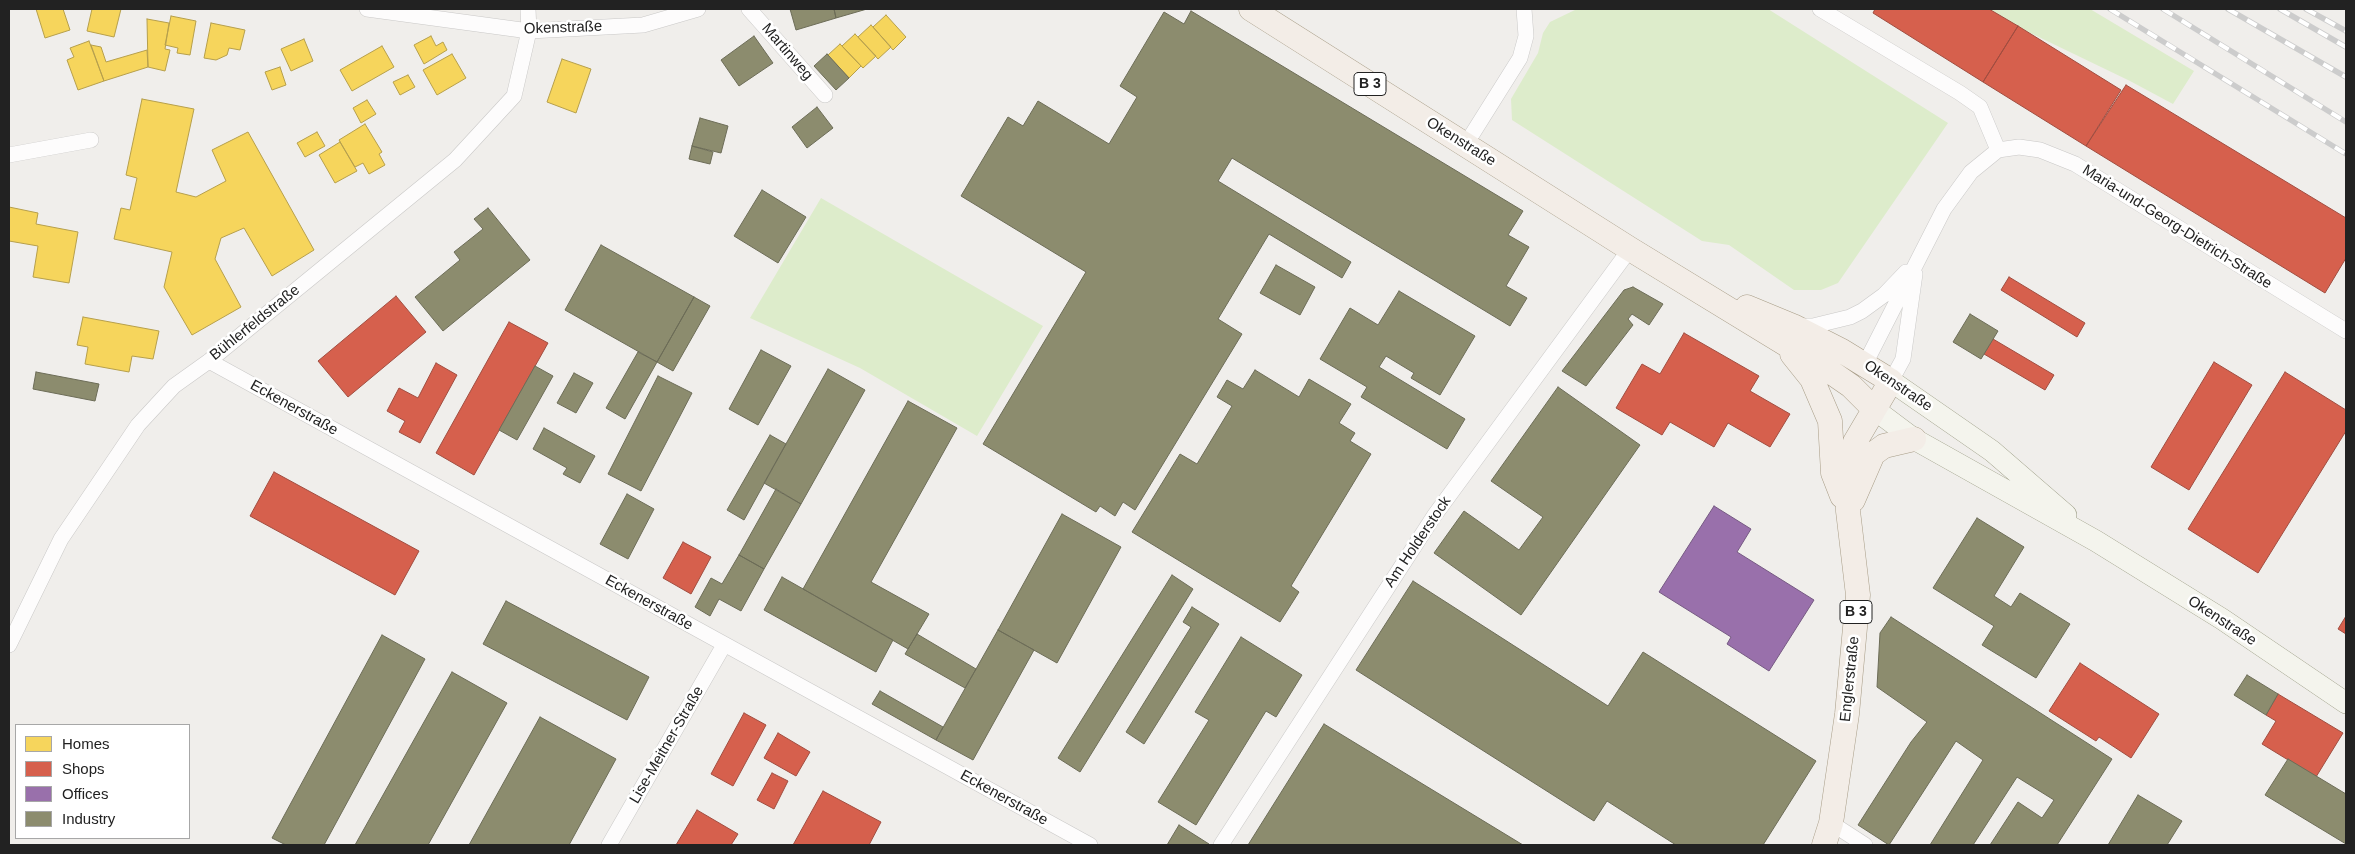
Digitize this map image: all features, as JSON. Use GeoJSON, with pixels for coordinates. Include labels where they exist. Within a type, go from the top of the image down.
{"type":"FeatureCollection","features":[{"type":"Feature","properties":{"kind":"main road","name":"Okenstraße"},"geometry":{"type":"LineString","coordinates":[[1251,9],[1672,275],[1787,334],[1865,364],[1992,451],[2096,541]]}},
{"type":"Feature","properties":{"kind":"main road","name":"Okenstraße"},"geometry":{"type":"LineString","coordinates":[[1787,334],[1851,386],[1874,409],[1914,440],[2096,541],[2222,619],[2346,703]]}},
{"type":"Feature","properties":{"kind":"main road","name":"Englerstraße"},"geometry":{"type":"LineString","coordinates":[[1787,334],[1812,379],[1830,422],[1833,473],[1848,511]]}},
{"type":"Feature","properties":{"kind":"main road"},"geometry":{"type":"LineString","coordinates":[[1830,422],[1865,364]]}},
{"type":"Feature","properties":{"kind":"main road","name":"Englerstraße"},"geometry":{"type":"LineString","coordinates":[[1828,834],[1847,714],[1858,595],[1848,511],[1847,475],[1855,442],[1891,381]]}},
{"type":"Feature","properties":{"kind":"main road"},"geometry":{"type":"LineString","coordinates":[[1848,511],[1873,454],[1884,446],[1914,440]]}},
{"type":"Feature","properties":{"kind":"street","name":"Okenstraße"},"geometry":{"type":"LineString","coordinates":[[367,9],[529,31],[643,25],[698,9]]}},
{"type":"Feature","properties":{"kind":"street","name":"Bühlerfeldstraße"},"geometry":{"type":"LineString","coordinates":[[9,645],[61,539],[138,425],[174,386],[209,361],[455,160],[514,96],[529,31],[528,9]]}},
{"type":"Feature","properties":{"kind":"street","name":"Martinweg"},"geometry":{"type":"LineString","coordinates":[[749,9],[825,95]]}},
{"type":"Feature","properties":{"kind":"street"},"geometry":{"type":"LineString","coordinates":[[1466,144],[1520,58],[1526,36],[1524,9]]}},
{"type":"Feature","properties":{"kind":"street"},"geometry":{"type":"LineString","coordinates":[[1820,9],[1980,107],[1998,150],[1971,172],[1944,209],[1865,364]]}},
{"type":"Feature","properties":{"kind":"street"},"geometry":{"type":"LineString","coordinates":[[9,155],[91,140]]}},
{"type":"Feature","properties":{"kind":"street","name":"Maria-und-Georg-Dietrich-Straße"},"geometry":{"type":"LineString","coordinates":[[1998,150],[2019,147],[2040,150],[2075,164],[2346,331]]}},
{"type":"Feature","properties":{"kind":"street","name":"Am Holderstock"},"geometry":{"type":"LineString","coordinates":[[1221,845],[1434,516],[1630,249]]}},
{"type":"Feature","properties":{"kind":"street"},"geometry":{"type":"LineString","coordinates":[[1787,334],[1862,312],[1884,295],[1918,260]]}},
{"type":"Feature","properties":{"kind":"street"},"geometry":{"type":"LineString","coordinates":[[1891,381],[1903,359],[1918,260]]}},
{"type":"Feature","properties":{"kind":"street","name":"Eckenerstraße"},"geometry":{"type":"LineString","coordinates":[[209,361],[1090,845]]}},
{"type":"Feature","properties":{"kind":"street","name":"Lise-Meitner-Straße"},"geometry":{"type":"LineString","coordinates":[[609,845],[724,645]]}},
{"type":"Feature","properties":{"kind":"street"},"geometry":{"type":"LineString","coordinates":[[1828,834],[1866,845]]}},
{"type":"Feature","properties":{"kind":"green space"},"geometry":{"type":"Polygon","coordinates":[[[1577,9],[1768,9],[1948,123],[1838,283],[1821,290],[1794,290],[1729,245],[1702,241],[1512,120],[1511,99],[1538,53],[1543,33],[1550,22],[1577,9]]]}},
{"type":"Feature","properties":{"kind":"green space"},"geometry":{"type":"Polygon","coordinates":[[[1989,9],[2090,9],[2194,71],[2173,104],[2018,27],[1989,9]]]}},
{"type":"Feature","properties":{"kind":"green space"},"geometry":{"type":"Polygon","coordinates":[[[821,198],[1043,326],[977,436],[860,368],[750,318],[821,198]]]}},
{"type":"Feature","properties":{"kind":"building: Homes"},"geometry":{"type":"Polygon","coordinates":[[[36,9],[63,9],[70,30],[45,38],[36,9]]]}},
{"type":"Feature","properties":{"kind":"building: Homes"},"geometry":{"type":"Polygon","coordinates":[[[92,9],[121,9],[114,37],[87,31],[92,9]]]}},
{"type":"Feature","properties":{"kind":"building: Homes"},"geometry":{"type":"Polygon","coordinates":[[[886,15],[906,37],[893,50],[873,27],[886,15]]]}},
{"type":"Feature","properties":{"kind":"building: Homes"},"geometry":{"type":"Polygon","coordinates":[[[171,16],[196,21],[190,55],[177,53],[178,48],[165,45],[171,16]]]}},
{"type":"Feature","properties":{"kind":"building: Homes"},"geometry":{"type":"Polygon","coordinates":[[[147,19],[169,23],[165,49],[170,50],[165,71],[148,67],[147,19]]]}},
{"type":"Feature","properties":{"kind":"building: Homes"},"geometry":{"type":"Polygon","coordinates":[[[211,23],[245,30],[240,50],[229,48],[227,55],[216,60],[204,58],[211,23]]]}},
{"type":"Feature","properties":{"kind":"building: Homes"},"geometry":{"type":"Polygon","coordinates":[[[871,25],[891,47],[878,59],[858,37],[871,25]]]}},
{"type":"Feature","properties":{"kind":"building: Homes"},"geometry":{"type":"Polygon","coordinates":[[[855,34],[876,56],[863,68],[842,46],[855,34]]]}},
{"type":"Feature","properties":{"kind":"building: Homes"},"geometry":{"type":"Polygon","coordinates":[[[431,36],[436,46],[443,42],[447,50],[424,64],[414,45],[431,36]]]}},
{"type":"Feature","properties":{"kind":"building: Homes"},"geometry":{"type":"Polygon","coordinates":[[[304,39],[313,61],[291,71],[281,49],[304,39]]]}},
{"type":"Feature","properties":{"kind":"building: Homes"},"geometry":{"type":"Polygon","coordinates":[[[89,41],[104,81],[78,90],[67,60],[74,57],[70,48],[89,41]]]}},
{"type":"Feature","properties":{"kind":"building: Homes"},"geometry":{"type":"Polygon","coordinates":[[[840,44],[861,66],[849,78],[828,55],[840,44]]]}},
{"type":"Feature","properties":{"kind":"building: Homes"},"geometry":{"type":"Polygon","coordinates":[[[91,45],[101,47],[106,62],[147,50],[148,67],[104,81],[91,45]]]}},
{"type":"Feature","properties":{"kind":"building: Homes"},"geometry":{"type":"Polygon","coordinates":[[[382,46],[394,67],[352,91],[340,70],[382,46]]]}},
{"type":"Feature","properties":{"kind":"building: Homes"},"geometry":{"type":"Polygon","coordinates":[[[452,54],[466,78],[437,95],[423,70],[452,54]]]}},
{"type":"Feature","properties":{"kind":"building: Homes"},"geometry":{"type":"Polygon","coordinates":[[[562,59],[591,69],[576,113],[547,102],[562,59]]]}},
{"type":"Feature","properties":{"kind":"building: Homes"},"geometry":{"type":"Polygon","coordinates":[[[280,67],[286,85],[272,90],[265,72],[280,67]]]}},
{"type":"Feature","properties":{"kind":"building: Homes"},"geometry":{"type":"Polygon","coordinates":[[[408,75],[415,87],[400,95],[393,82],[408,75]]]}},
{"type":"Feature","properties":{"kind":"building: Homes"},"geometry":{"type":"Polygon","coordinates":[[[142,99],[194,109],[176,192],[196,197],[226,181],[212,150],[248,132],[314,250],[272,276],[244,228],[221,238],[215,259],[241,307],[192,335],[164,287],[172,252],[114,239],[121,208],[130,210],[137,178],[126,175],[142,99]]]}},
{"type":"Feature","properties":{"kind":"building: Homes"},"geometry":{"type":"Polygon","coordinates":[[[367,100],[376,114],[361,123],[353,108],[367,100]]]}},
{"type":"Feature","properties":{"kind":"building: Homes"},"geometry":{"type":"Polygon","coordinates":[[[365,124],[382,152],[379,154],[385,165],[369,174],[363,163],[355,167],[339,140],[365,124]]]}},
{"type":"Feature","properties":{"kind":"building: Homes"},"geometry":{"type":"Polygon","coordinates":[[[317,132],[325,146],[305,157],[297,143],[317,132]]]}},
{"type":"Feature","properties":{"kind":"building: Homes"},"geometry":{"type":"Polygon","coordinates":[[[340,142],[357,171],[335,183],[319,155],[340,142]]]}},
{"type":"Feature","properties":{"kind":"building: Homes"},"geometry":{"type":"Polygon","coordinates":[[[9,207],[38,213],[36,224],[78,232],[69,283],[33,277],[38,246],[9,241],[9,207]]]}},
{"type":"Feature","properties":{"kind":"building: Homes"},"geometry":{"type":"Polygon","coordinates":[[[83,317],[159,331],[153,359],[132,356],[129,372],[85,364],[88,347],[77,345],[83,317]]]}},
{"type":"Feature","properties":{"kind":"building: Shops"},"geometry":{"type":"Polygon","coordinates":[[[1875,9],[1989,9],[2018,26],[1983,82],[1873,13],[1875,9]]]}},
{"type":"Feature","properties":{"kind":"building: Shops"},"geometry":{"type":"Polygon","coordinates":[[[2018,26],[2121,90],[2086,146],[1983,82],[2018,26]]]}},
{"type":"Feature","properties":{"kind":"building: Shops"},"geometry":{"type":"Polygon","coordinates":[[[2126,85],[2346,218],[2346,258],[2325,293],[2086,146],[2126,85]]]}},
{"type":"Feature","properties":{"kind":"building: Shops"},"geometry":{"type":"Polygon","coordinates":[[[2009,277],[2085,323],[2077,337],[2001,290],[2009,277]]]}},
{"type":"Feature","properties":{"kind":"building: Shops"},"geometry":{"type":"Polygon","coordinates":[[[396,296],[426,332],[348,397],[318,361],[396,296]]]}},
{"type":"Feature","properties":{"kind":"building: Shops"},"geometry":{"type":"Polygon","coordinates":[[[509,322],[548,343],[474,475],[436,453],[509,322]]]}},
{"type":"Feature","properties":{"kind":"building: Shops"},"geometry":{"type":"Polygon","coordinates":[[[1684,333],[1759,376],[1750,391],[1790,414],[1770,447],[1728,423],[1714,447],[1670,422],[1662,435],[1616,408],[1642,364],[1660,374],[1684,333]]]}},
{"type":"Feature","properties":{"kind":"building: Shops"},"geometry":{"type":"Polygon","coordinates":[[[1993,339],[2054,375],[2045,390],[1984,354],[1993,339]]]}},
{"type":"Feature","properties":{"kind":"building: Shops"},"geometry":{"type":"Polygon","coordinates":[[[2214,362],[2252,385],[2189,490],[2151,467],[2214,362]]]}},
{"type":"Feature","properties":{"kind":"building: Shops"},"geometry":{"type":"Polygon","coordinates":[[[436,363],[457,375],[420,443],[399,432],[405,421],[387,411],[399,388],[418,398],[436,363]]]}},
{"type":"Feature","properties":{"kind":"building: Shops"},"geometry":{"type":"Polygon","coordinates":[[[2285,372],[2346,410],[2346,431],[2258,573],[2188,529],[2285,372]]]}},
{"type":"Feature","properties":{"kind":"building: Shops"},"geometry":{"type":"Polygon","coordinates":[[[274,472],[419,551],[395,595],[250,516],[274,472]]]}},
{"type":"Feature","properties":{"kind":"building: Shops"},"geometry":{"type":"Polygon","coordinates":[[[683,542],[711,557],[691,594],[663,578],[683,542]]]}},
{"type":"Feature","properties":{"kind":"building: Shops"},"geometry":{"type":"Polygon","coordinates":[[[2346,616],[2346,634],[2338,629],[2346,616]]]}},
{"type":"Feature","properties":{"kind":"building: Shops"},"geometry":{"type":"Polygon","coordinates":[[[2080,663],[2159,714],[2131,758],[2099,737],[2096,741],[2049,711],[2080,663]]]}},
{"type":"Feature","properties":{"kind":"building: Shops"},"geometry":{"type":"Polygon","coordinates":[[[2278,694],[2343,733],[2316,777],[2262,744],[2276,721],[2266,715],[2278,694]]]}},
{"type":"Feature","properties":{"kind":"building: Shops"},"geometry":{"type":"Polygon","coordinates":[[[744,713],[766,725],[733,786],[711,774],[744,713]]]}},
{"type":"Feature","properties":{"kind":"building: Shops"},"geometry":{"type":"Polygon","coordinates":[[[778,733],[810,752],[796,776],[764,758],[778,733]]]}},
{"type":"Feature","properties":{"kind":"building: Shops"},"geometry":{"type":"Polygon","coordinates":[[[772,773],[788,781],[774,809],[757,800],[772,773]]]}},
{"type":"Feature","properties":{"kind":"building: Shops"},"geometry":{"type":"Polygon","coordinates":[[[823,791],[881,822],[869,845],[793,845],[823,791]]]}},
{"type":"Feature","properties":{"kind":"building: Shops"},"geometry":{"type":"Polygon","coordinates":[[[697,810],[738,834],[731,845],[676,845],[697,810]]]}},
{"type":"Feature","properties":{"kind":"building: Offices"},"geometry":{"type":"Polygon","coordinates":[[[1714,506],[1751,529],[1737,552],[1814,600],[1769,671],[1727,644],[1731,637],[1659,592],[1714,506]]]}},
{"type":"Feature","properties":{"kind":"building: Industry"},"geometry":{"type":"Polygon","coordinates":[[[790,9],[834,9],[836,18],[796,30],[790,9]]]}},
{"type":"Feature","properties":{"kind":"building: Industry"},"geometry":{"type":"Polygon","coordinates":[[[834,9],[867,9],[836,18],[834,9]]]}},
{"type":"Feature","properties":{"kind":"building: Industry"},"geometry":{"type":"Polygon","coordinates":[[[1191,11],[1523,211],[1508,235],[1529,247],[1506,286],[1527,298],[1510,326],[1232,158],[1218,181],[1351,262],[1342,278],[1269,234],[1218,319],[1242,334],[1135,510],[1123,502],[1115,516],[1100,506],[1096,512],[983,444],[1086,272],[961,196],[1008,117],[1023,126],[1038,101],[1109,144],[1137,97],[1120,86],[1164,12],[1184,24],[1191,11]]]}},
{"type":"Feature","properties":{"kind":"building: Industry"},"geometry":{"type":"Polygon","coordinates":[[[754,36],[773,63],[739,86],[721,60],[754,36]]]}},
{"type":"Feature","properties":{"kind":"building: Industry"},"geometry":{"type":"Polygon","coordinates":[[[827,54],[849,78],[836,90],[814,66],[827,54]]]}},
{"type":"Feature","properties":{"kind":"building: Industry"},"geometry":{"type":"Polygon","coordinates":[[[817,107],[833,128],[807,148],[792,127],[817,107]]]}},
{"type":"Feature","properties":{"kind":"building: Industry"},"geometry":{"type":"Polygon","coordinates":[[[700,118],[728,126],[721,153],[692,146],[700,118]]]}},
{"type":"Feature","properties":{"kind":"building: Industry"},"geometry":{"type":"Polygon","coordinates":[[[692,146],[713,152],[710,164],[689,159],[692,146]]]}},
{"type":"Feature","properties":{"kind":"building: Industry"},"geometry":{"type":"Polygon","coordinates":[[[762,190],[806,217],[778,263],[734,236],[762,190]]]}},
{"type":"Feature","properties":{"kind":"building: Industry"},"geometry":{"type":"Polygon","coordinates":[[[488,208],[530,260],[443,331],[415,297],[460,260],[454,252],[483,229],[474,219],[488,208]]]}},
{"type":"Feature","properties":{"kind":"building: Industry"},"geometry":{"type":"Polygon","coordinates":[[[601,245],[694,297],[657,362],[565,310],[601,245]]]}},
{"type":"Feature","properties":{"kind":"building: Industry"},"geometry":{"type":"Polygon","coordinates":[[[1276,265],[1315,287],[1300,315],[1260,293],[1276,265]]]}},
{"type":"Feature","properties":{"kind":"building: Industry"},"geometry":{"type":"Polygon","coordinates":[[[1633,287],[1663,304],[1649,325],[1632,314],[1628,319],[1633,325],[1586,386],[1562,371],[1624,290],[1633,287]]]}},
{"type":"Feature","properties":{"kind":"building: Industry"},"geometry":{"type":"Polygon","coordinates":[[[1399,291],[1475,336],[1440,395],[1411,378],[1414,373],[1386,356],[1379,367],[1465,419],[1447,449],[1361,397],[1367,387],[1320,359],[1350,308],[1378,325],[1399,291]]]}},
{"type":"Feature","properties":{"kind":"building: Industry"},"geometry":{"type":"Polygon","coordinates":[[[694,297],[710,306],[673,371],[657,362],[694,297]]]}},
{"type":"Feature","properties":{"kind":"building: Industry"},"geometry":{"type":"Polygon","coordinates":[[[1970,314],[1998,331],[1981,359],[1953,342],[1970,314]]]}},
{"type":"Feature","properties":{"kind":"building: Industry"},"geometry":{"type":"Polygon","coordinates":[[[761,350],[791,366],[758,425],[729,409],[761,350]]]}},
{"type":"Feature","properties":{"kind":"building: Industry"},"geometry":{"type":"Polygon","coordinates":[[[638,352],[657,362],[625,419],[606,408],[638,352]]]}},
{"type":"Feature","properties":{"kind":"building: Industry"},"geometry":{"type":"Polygon","coordinates":[[[535,366],[553,376],[517,440],[499,430],[535,366]]]}},
{"type":"Feature","properties":{"kind":"building: Industry"},"geometry":{"type":"Polygon","coordinates":[[[828,369],[865,390],[801,504],[764,483],[828,369]]]}},
{"type":"Feature","properties":{"kind":"building: Industry"},"geometry":{"type":"Polygon","coordinates":[[[1255,370],[1299,397],[1309,379],[1351,404],[1339,423],[1355,433],[1350,441],[1371,454],[1291,586],[1299,592],[1280,622],[1132,532],[1180,454],[1197,464],[1232,406],[1217,397],[1227,380],[1243,389],[1255,370]]]}},
{"type":"Feature","properties":{"kind":"building: Industry"},"geometry":{"type":"Polygon","coordinates":[[[36,372],[99,384],[95,401],[33,389],[36,372]]]}},
{"type":"Feature","properties":{"kind":"building: Industry"},"geometry":{"type":"Polygon","coordinates":[[[574,373],[593,383],[576,413],[557,403],[574,373]]]}},
{"type":"Feature","properties":{"kind":"building: Industry"},"geometry":{"type":"Polygon","coordinates":[[[658,376],[692,393],[641,491],[608,474],[658,376]]]}},
{"type":"Feature","properties":{"kind":"building: Industry"},"geometry":{"type":"Polygon","coordinates":[[[1558,387],[1640,445],[1521,615],[1434,553],[1464,511],[1519,550],[1543,517],[1491,481],[1558,387]]]}},
{"type":"Feature","properties":{"kind":"building: Industry"},"geometry":{"type":"Polygon","coordinates":[[[908,401],[957,428],[871,582],[929,614],[908,649],[803,589],[908,401]]]}},
{"type":"Feature","properties":{"kind":"building: Industry"},"geometry":{"type":"Polygon","coordinates":[[[544,428],[595,456],[580,483],[563,474],[567,468],[533,449],[544,428]]]}},
{"type":"Feature","properties":{"kind":"building: Industry"},"geometry":{"type":"Polygon","coordinates":[[[770,435],[786,444],[744,520],[727,510],[770,435]]]}},
{"type":"Feature","properties":{"kind":"building: Industry"},"geometry":{"type":"Polygon","coordinates":[[[776,489],[801,504],[764,569],[739,555],[776,489]]]}},
{"type":"Feature","properties":{"kind":"building: Industry"},"geometry":{"type":"Polygon","coordinates":[[[627,494],[654,509],[628,559],[600,544],[627,494]]]}},
{"type":"Feature","properties":{"kind":"building: Industry"},"geometry":{"type":"Polygon","coordinates":[[[1062,514],[1121,547],[1057,663],[998,630],[1062,514]]]}},
{"type":"Feature","properties":{"kind":"building: Industry"},"geometry":{"type":"Polygon","coordinates":[[[1977,518],[2024,547],[1994,596],[2011,607],[2020,593],[2070,624],[2036,678],[1982,645],[1994,626],[1933,588],[1977,518]]]}},
{"type":"Feature","properties":{"kind":"building: Industry"},"geometry":{"type":"Polygon","coordinates":[[[739,555],[764,569],[741,611],[719,599],[710,616],[695,607],[711,578],[722,584],[739,555]]]}},
{"type":"Feature","properties":{"kind":"building: Industry"},"geometry":{"type":"Polygon","coordinates":[[[1172,575],[1193,589],[1080,772],[1058,758],[1172,575]]]}},
{"type":"Feature","properties":{"kind":"building: Industry"},"geometry":{"type":"Polygon","coordinates":[[[782,577],[893,640],[876,672],[764,610],[782,577]]]}},
{"type":"Feature","properties":{"kind":"building: Industry"},"geometry":{"type":"Polygon","coordinates":[[[1413,581],[1608,706],[1643,652],[1816,761],[1763,845],[1676,845],[1607,801],[1594,821],[1356,670],[1413,581]]]}},
{"type":"Feature","properties":{"kind":"building: Industry"},"geometry":{"type":"Polygon","coordinates":[[[506,601],[649,677],[627,720],[483,644],[506,601]]]}},
{"type":"Feature","properties":{"kind":"building: Industry"},"geometry":{"type":"Polygon","coordinates":[[[1192,607],[1219,624],[1144,744],[1126,732],[1191,627],[1183,622],[1192,607]]]}},
{"type":"Feature","properties":{"kind":"building: Industry"},"geometry":{"type":"Polygon","coordinates":[[[1891,617],[2112,759],[2057,845],[1990,845],[2018,802],[2042,818],[2054,800],[2017,777],[1973,845],[1930,845],[1983,760],[1956,741],[1889,845],[1858,825],[1911,742],[1927,722],[1877,687],[1880,633],[1891,617]]]}},
{"type":"Feature","properties":{"kind":"building: Industry"},"geometry":{"type":"Polygon","coordinates":[[[998,630],[1034,650],[973,760],[936,740],[998,630]]]}},
{"type":"Feature","properties":{"kind":"building: Industry"},"geometry":{"type":"Polygon","coordinates":[[[917,634],[976,669],[965,688],[905,654],[917,634]]]}},
{"type":"Feature","properties":{"kind":"building: Industry"},"geometry":{"type":"Polygon","coordinates":[[[382,635],[425,659],[324,845],[286,845],[272,838],[382,635]]]}},
{"type":"Feature","properties":{"kind":"building: Industry"},"geometry":{"type":"Polygon","coordinates":[[[1241,637],[1302,675],[1276,717],[1266,711],[1196,825],[1158,802],[1209,720],[1195,712],[1241,637]]]}},
{"type":"Feature","properties":{"kind":"building: Industry"},"geometry":{"type":"Polygon","coordinates":[[[452,672],[507,703],[428,845],[355,845],[452,672]]]}},
{"type":"Feature","properties":{"kind":"building: Industry"},"geometry":{"type":"Polygon","coordinates":[[[2247,675],[2278,694],[2266,715],[2234,695],[2247,675]]]}},
{"type":"Feature","properties":{"kind":"building: Industry"},"geometry":{"type":"Polygon","coordinates":[[[880,691],[943,727],[936,740],[872,704],[880,691]]]}},
{"type":"Feature","properties":{"kind":"building: Industry"},"geometry":{"type":"Polygon","coordinates":[[[540,717],[616,759],[569,845],[469,845],[540,717]]]}},
{"type":"Feature","properties":{"kind":"building: Industry"},"geometry":{"type":"Polygon","coordinates":[[[1324,724],[1523,845],[1248,845],[1324,724]]]}},
{"type":"Feature","properties":{"kind":"building: Industry"},"geometry":{"type":"Polygon","coordinates":[[[2288,759],[2346,794],[2346,844],[2265,795],[2288,759]]]}},
{"type":"Feature","properties":{"kind":"building: Industry"},"geometry":{"type":"Polygon","coordinates":[[[2138,795],[2182,821],[2167,845],[2108,845],[2138,795]]]}},
{"type":"Feature","properties":{"kind":"building: Industry"},"geometry":{"type":"Polygon","coordinates":[[[1179,825],[1209,844],[1209,845],[1167,845],[1179,825]]]}},
{"type":"Feature","properties":{"kind":"railway"},"geometry":{"type":"LineString","coordinates":[[2110,9],[2346,154]]}},
{"type":"Feature","properties":{"kind":"railway"},"geometry":{"type":"LineString","coordinates":[[2163,9],[2346,122]]}},
{"type":"Feature","properties":{"kind":"railway"},"geometry":{"type":"LineString","coordinates":[[2228,9],[2346,77]]}},
{"type":"Feature","properties":{"kind":"railway"},"geometry":{"type":"LineString","coordinates":[[2280,9],[2346,47]]}},
{"type":"Feature","properties":{"kind":"railway"},"geometry":{"type":"LineString","coordinates":[[2306,9],[2346,31]]}}]}
